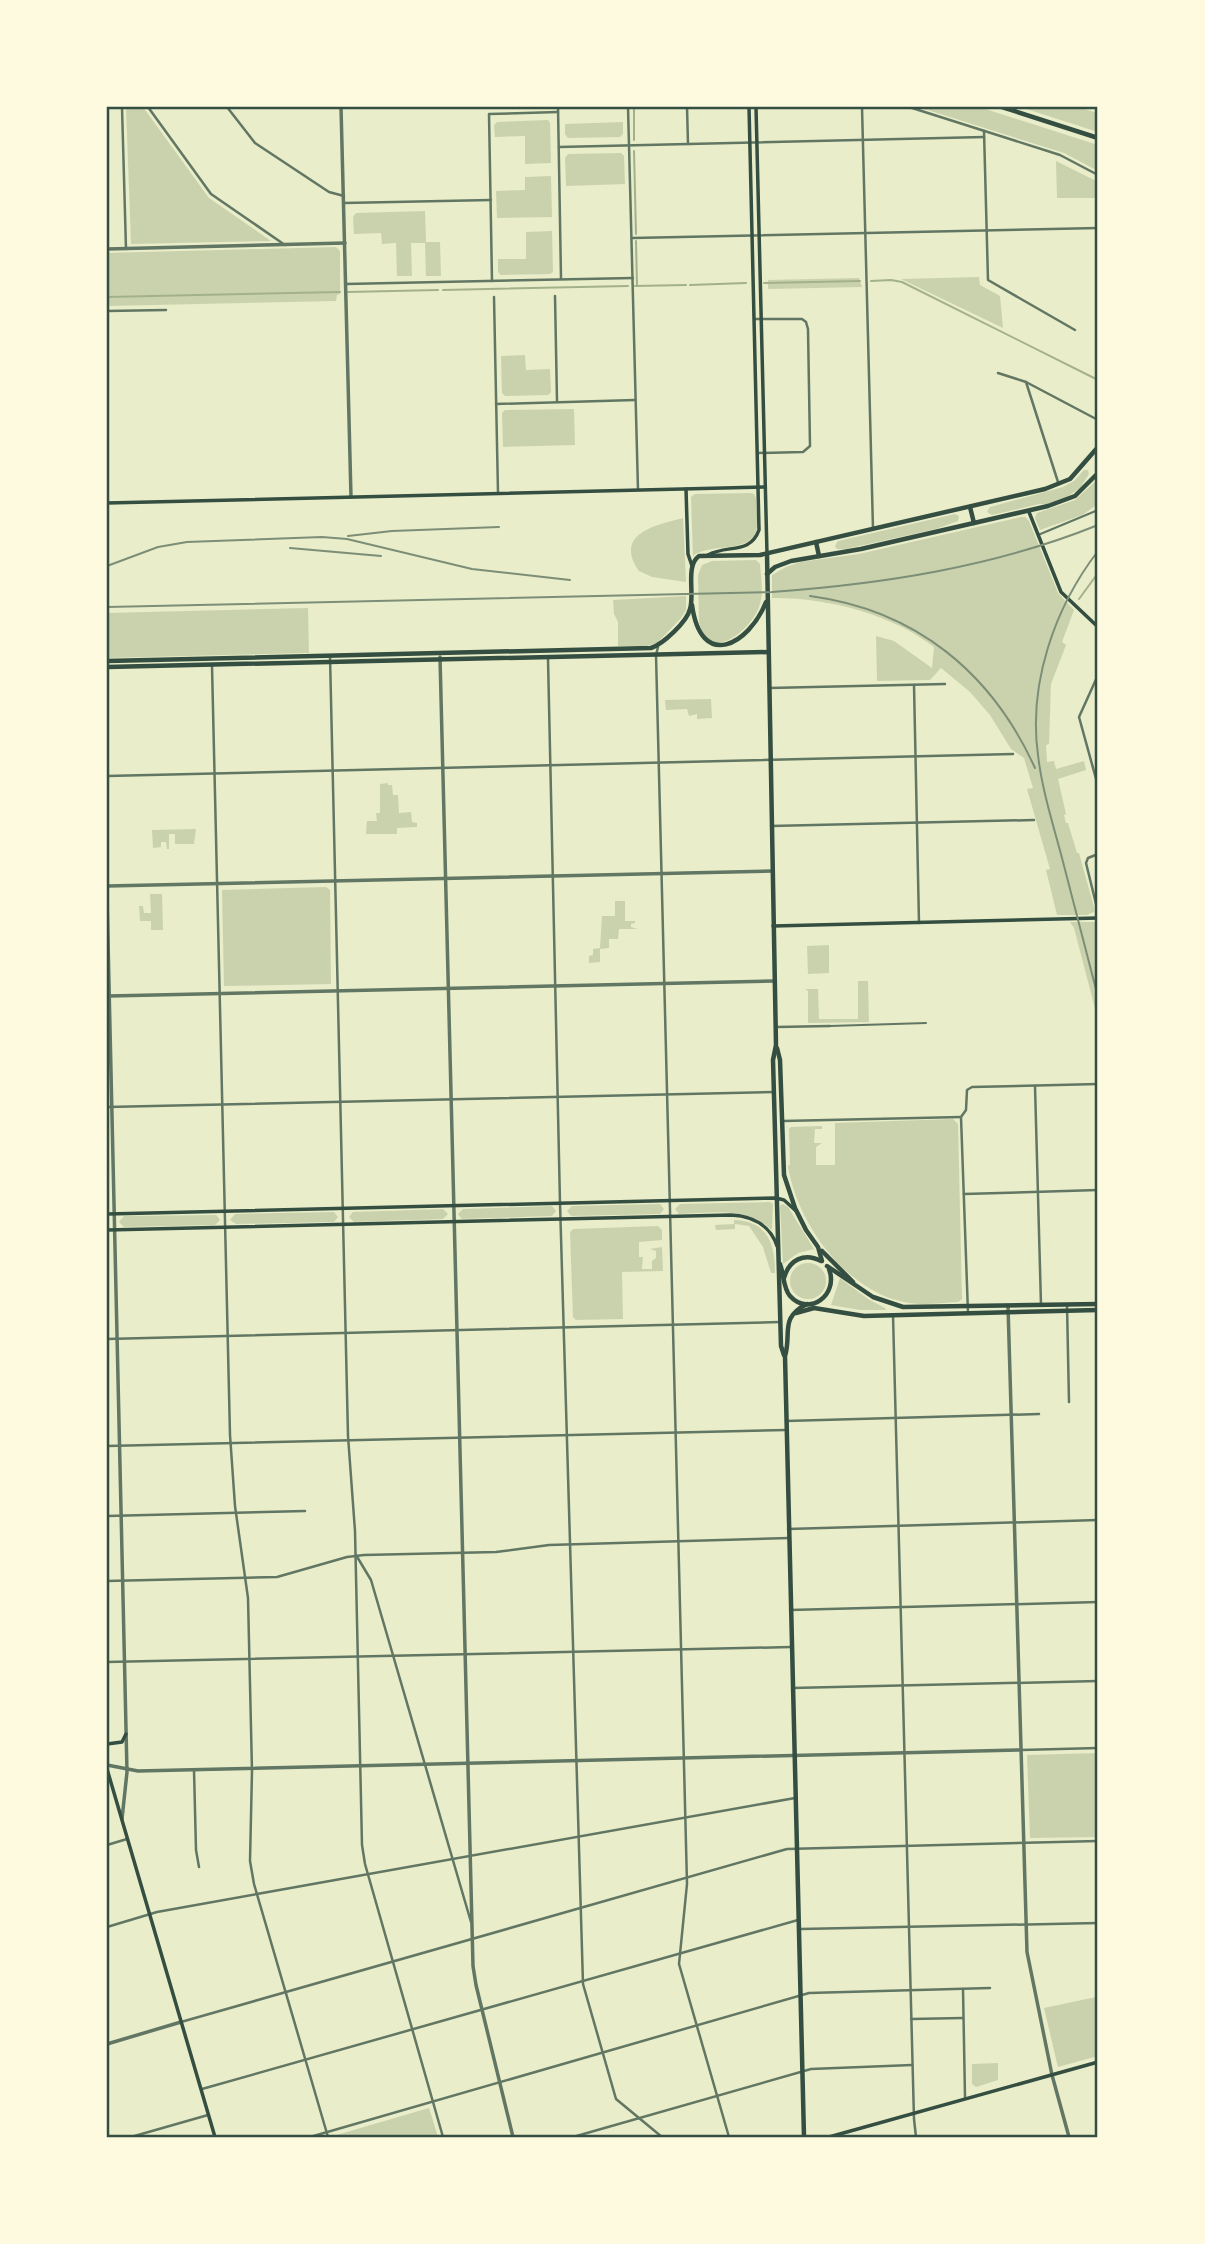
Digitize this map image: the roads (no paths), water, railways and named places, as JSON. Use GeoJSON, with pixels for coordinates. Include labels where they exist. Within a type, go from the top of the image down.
{"type":"FeatureCollection","features":[{"type":"Feature","properties":{"kind":"main road"},"geometry":{"type":"LineString","coordinates":[[706,556],[716,551],[744,547],[756,537],[760,526],[749,107]]}},
{"type":"Feature","properties":{"kind":"main road"},"geometry":{"type":"LineString","coordinates":[[756,107],[775,1027],[779,1057],[783,1170],[797,1212],[832,1277],[831,1289],[824,1298],[796,1311],[790,1318],[785,1356],[804,2137]]}},
{"type":"Feature","properties":{"kind":"main road"},"geometry":{"type":"LineString","coordinates":[[1002,107],[1098,138]]}},
{"type":"Feature","properties":{"kind":"main road"},"geometry":{"type":"LineString","coordinates":[[692,567],[695,558],[767,554],[1058,485],[1070,479],[1098,447]]}},
{"type":"Feature","properties":{"kind":"main road"},"geometry":{"type":"LineString","coordinates":[[1093,454],[1098,459]]}},
{"type":"Feature","properties":{"kind":"main road"},"geometry":{"type":"LineString","coordinates":[[767,575],[785,562],[861,550],[1029,512],[1075,496],[1098,473]]}},
{"type":"Feature","properties":{"kind":"main road"},"geometry":{"type":"LineString","coordinates":[[107,503],[765,487]]}},
{"type":"Feature","properties":{"kind":"main road"},"geometry":{"type":"LineString","coordinates":[[686,489],[692,601],[700,634],[710,644],[721,646],[730,643],[743,635],[757,619],[768,599]]}},
{"type":"Feature","properties":{"kind":"main road"},"geometry":{"type":"LineString","coordinates":[[970,507],[974,523]]}},
{"type":"Feature","properties":{"kind":"main road"},"geometry":{"type":"LineString","coordinates":[[1029,512],[1060,592],[1098,627]]}},
{"type":"Feature","properties":{"kind":"main road"},"geometry":{"type":"LineString","coordinates":[[816,542],[819,556]]}},
{"type":"Feature","properties":{"kind":"main road"},"geometry":{"type":"LineString","coordinates":[[107,667],[649,649],[663,642],[687,616],[692,601]]}},
{"type":"Feature","properties":{"kind":"main road"},"geometry":{"type":"LineString","coordinates":[[548,654],[768,652]]}},
{"type":"Feature","properties":{"kind":"main road"},"geometry":{"type":"LineString","coordinates":[[107,661],[212,662]]}},
{"type":"Feature","properties":{"kind":"main road"},"geometry":{"type":"LineString","coordinates":[[773,926],[1098,918]]}},
{"type":"Feature","properties":{"kind":"main road"},"geometry":{"type":"LineString","coordinates":[[776,1045],[773,1058],[776,1198],[780,1322],[785,1356]]}},
{"type":"Feature","properties":{"kind":"main road"},"geometry":{"type":"LineString","coordinates":[[107,1214],[776,1198],[782,1199],[797,1212]]}},
{"type":"Feature","properties":{"kind":"main road"},"geometry":{"type":"LineString","coordinates":[[107,1230],[731,1215],[747,1217],[768,1230],[775,1239],[778,1250]]}},
{"type":"Feature","properties":{"kind":"main road"},"geometry":{"type":"LineString","coordinates":[[818,1247],[859,1287]]}},
{"type":"Feature","properties":{"kind":"main road"},"geometry":{"type":"LineString","coordinates":[[780,1303],[788,1268],[797,1260],[808,1257],[825,1264],[881,1301],[903,1307],[968,1310]]}},
{"type":"Feature","properties":{"kind":"main road"},"geometry":{"type":"LineString","coordinates":[[778,1260],[787,1292],[794,1299],[830,1310]]}},
{"type":"Feature","properties":{"kind":"main road"},"geometry":{"type":"LineString","coordinates":[[790,1318],[809,1308],[859,1315],[893,1315],[1067,1308],[1098,1304]]}},
{"type":"Feature","properties":{"kind":"main road"},"geometry":{"type":"LineString","coordinates":[[1008,1309],[1041,1306],[1098,1310]]}},
{"type":"Feature","properties":{"kind":"main road"},"geometry":{"type":"LineString","coordinates":[[107,1744],[122,1742],[127,1734]]}},
{"type":"Feature","properties":{"kind":"main road"},"geometry":{"type":"LineString","coordinates":[[107,1767],[215,2137]]}},
{"type":"Feature","properties":{"kind":"main road"},"geometry":{"type":"LineString","coordinates":[[829,2137],[1098,2062]]}},
{"type":"Feature","properties":{"kind":"street"},"geometry":{"type":"LineString","coordinates":[[122,107],[126,249]]}},
{"type":"Feature","properties":{"kind":"street"},"geometry":{"type":"LineString","coordinates":[[148,107],[211,194],[285,245]]}},
{"type":"Feature","properties":{"kind":"street"},"geometry":{"type":"LineString","coordinates":[[228,107],[255,143],[329,192],[344,195]]}},
{"type":"Feature","properties":{"kind":"street"},"geometry":{"type":"LineString","coordinates":[[341,107],[351,497]]}},
{"type":"Feature","properties":{"kind":"street"},"geometry":{"type":"LineString","coordinates":[[558,107],[561,280]]}},
{"type":"Feature","properties":{"kind":"street"},"geometry":{"type":"LineString","coordinates":[[628,107],[638,490]]}},
{"type":"Feature","properties":{"kind":"street"},"geometry":{"type":"LineString","coordinates":[[687,107],[688,144]]}},
{"type":"Feature","properties":{"kind":"street"},"geometry":{"type":"LineString","coordinates":[[862,107],[873,529]]}},
{"type":"Feature","properties":{"kind":"street"},"geometry":{"type":"LineString","coordinates":[[909,107],[1064,156],[1098,175]]}},
{"type":"Feature","properties":{"kind":"street"},"geometry":{"type":"LineString","coordinates":[[492,281],[489,114],[558,112]]}},
{"type":"Feature","properties":{"kind":"street"},"geometry":{"type":"LineString","coordinates":[[960,137],[967,132],[963,124]]}},
{"type":"Feature","properties":{"kind":"street"},"geometry":{"type":"LineString","coordinates":[[984,131],[986,274],[989,281],[1075,330]]}},
{"type":"Feature","properties":{"kind":"street"},"geometry":{"type":"LineString","coordinates":[[559,147],[984,137]]}},
{"type":"Feature","properties":{"kind":"street"},"geometry":{"type":"LineString","coordinates":[[344,203],[491,201]]}},
{"type":"Feature","properties":{"kind":"street"},"geometry":{"type":"LineString","coordinates":[[632,238],[1098,228]]}},
{"type":"Feature","properties":{"kind":"street"},"geometry":{"type":"LineString","coordinates":[[107,249],[345,243]]}},
{"type":"Feature","properties":{"kind":"street"},"geometry":{"type":"LineString","coordinates":[[346,285],[633,278]]}},
{"type":"Feature","properties":{"kind":"street"},"geometry":{"type":"LineString","coordinates":[[555,296],[557,402]]}},
{"type":"Feature","properties":{"kind":"street"},"geometry":{"type":"LineString","coordinates":[[494,297],[498,493]]}},
{"type":"Feature","properties":{"kind":"street"},"geometry":{"type":"LineString","coordinates":[[107,312],[166,310]]}},
{"type":"Feature","properties":{"kind":"street"},"geometry":{"type":"LineString","coordinates":[[755,319],[799,318],[806,322],[808,327],[809,449],[803,452],[758,453]]}},
{"type":"Feature","properties":{"kind":"street"},"geometry":{"type":"LineString","coordinates":[[998,373],[1026,382],[1098,420]]}},
{"type":"Feature","properties":{"kind":"street"},"geometry":{"type":"LineString","coordinates":[[1026,382],[1058,485]]}},
{"type":"Feature","properties":{"kind":"street"},"geometry":{"type":"LineString","coordinates":[[496,404],[635,400]]}},
{"type":"Feature","properties":{"kind":"street"},"geometry":{"type":"LineString","coordinates":[[663,642],[656,655],[687,1877],[679,1964],[729,2137]]}},
{"type":"Feature","properties":{"kind":"street"},"geometry":{"type":"LineString","coordinates":[[548,654],[583,1981],[616,2099],[662,2137]]}},
{"type":"Feature","properties":{"kind":"street"},"geometry":{"type":"LineString","coordinates":[[440,657],[472,1939],[474,1975],[481,2009],[513,2137]]}},
{"type":"Feature","properties":{"kind":"street"},"geometry":{"type":"LineString","coordinates":[[330,659],[346,1333],[356,1555],[362,1845],[367,1873],[443,2137]]}},
{"type":"Feature","properties":{"kind":"street"},"geometry":{"type":"LineString","coordinates":[[212,662],[231,1443],[236,1513],[246,1578],[250,1659],[250,1861],[257,1894],[328,2137]]}},
{"type":"Feature","properties":{"kind":"street"},"geometry":{"type":"LineString","coordinates":[[1098,675],[1079,717],[1098,786]]}},
{"type":"Feature","properties":{"kind":"street"},"geometry":{"type":"LineString","coordinates":[[769,688],[946,684]]}},
{"type":"Feature","properties":{"kind":"street"},"geometry":{"type":"LineString","coordinates":[[914,685],[919,923]]}},
{"type":"Feature","properties":{"kind":"street"},"geometry":{"type":"LineString","coordinates":[[107,776],[1013,754]]}},
{"type":"Feature","properties":{"kind":"street"},"geometry":{"type":"LineString","coordinates":[[771,826],[1034,820]]}},
{"type":"Feature","properties":{"kind":"street"},"geometry":{"type":"LineString","coordinates":[[1098,854],[1087,860],[1086,865],[1098,912]]}},
{"type":"Feature","properties":{"kind":"street"},"geometry":{"type":"LineString","coordinates":[[107,887],[772,871]]}},
{"type":"Feature","properties":{"kind":"street"},"geometry":{"type":"LineString","coordinates":[[107,897],[109,1107],[127,1734],[127,1770],[121,1819]]}},
{"type":"Feature","properties":{"kind":"street"},"geometry":{"type":"LineString","coordinates":[[108,996],[775,981]]}},
{"type":"Feature","properties":{"kind":"street"},"geometry":{"type":"LineString","coordinates":[[775,1027],[830,1026]]}},
{"type":"Feature","properties":{"kind":"street"},"geometry":{"type":"LineString","coordinates":[[968,1310],[961,1117],[966,1110],[968,1089],[1098,1084]]}},
{"type":"Feature","properties":{"kind":"street"},"geometry":{"type":"LineString","coordinates":[[1035,1086],[1041,1306]]}},
{"type":"Feature","properties":{"kind":"street"},"geometry":{"type":"LineString","coordinates":[[109,1107],[774,1092]]}},
{"type":"Feature","properties":{"kind":"street"},"geometry":{"type":"LineString","coordinates":[[781,1121],[961,1117]]}},
{"type":"Feature","properties":{"kind":"street"},"geometry":{"type":"LineString","coordinates":[[964,1194],[1098,1190]]}},
{"type":"Feature","properties":{"kind":"street"},"geometry":{"type":"LineString","coordinates":[[1067,1308],[1069,1402]]}},
{"type":"Feature","properties":{"kind":"street"},"geometry":{"type":"LineString","coordinates":[[1008,1309],[1026,1924],[1029,1967],[1052,2075],[1069,2136],[1062,2137]]}},
{"type":"Feature","properties":{"kind":"street"},"geometry":{"type":"LineString","coordinates":[[893,1315],[913,2113],[916,2137]]}},
{"type":"Feature","properties":{"kind":"street"},"geometry":{"type":"LineString","coordinates":[[107,1339],[780,1322]]}},
{"type":"Feature","properties":{"kind":"street"},"geometry":{"type":"LineString","coordinates":[[786,1421],[1039,1414]]}},
{"type":"Feature","properties":{"kind":"street"},"geometry":{"type":"LineString","coordinates":[[107,1446],[786,1430]]}},
{"type":"Feature","properties":{"kind":"street"},"geometry":{"type":"LineString","coordinates":[[107,1516],[304,1511]]}},
{"type":"Feature","properties":{"kind":"street"},"geometry":{"type":"LineString","coordinates":[[788,1529],[1098,1520]]}},
{"type":"Feature","properties":{"kind":"street"},"geometry":{"type":"LineString","coordinates":[[107,1581],[286,1576],[356,1555],[501,1552],[571,1545],[789,1538]]}},
{"type":"Feature","properties":{"kind":"street"},"geometry":{"type":"LineString","coordinates":[[356,1555],[369,1577],[472,1926]]}},
{"type":"Feature","properties":{"kind":"street"},"geometry":{"type":"LineString","coordinates":[[790,1610],[1098,1602]]}},
{"type":"Feature","properties":{"kind":"street"},"geometry":{"type":"LineString","coordinates":[[107,1662],[791,1647]]}},
{"type":"Feature","properties":{"kind":"street"},"geometry":{"type":"LineString","coordinates":[[792,1688],[1098,1681]]}},
{"type":"Feature","properties":{"kind":"street"},"geometry":{"type":"LineString","coordinates":[[107,1767],[127,1770],[194,1770],[1098,1748]]}},
{"type":"Feature","properties":{"kind":"street"},"geometry":{"type":"LineString","coordinates":[[194,1770],[195,1850],[199,1867]]}},
{"type":"Feature","properties":{"kind":"street"},"geometry":{"type":"LineString","coordinates":[[107,1927],[149,1914],[367,1873],[795,1798]]}},
{"type":"Feature","properties":{"kind":"street"},"geometry":{"type":"LineString","coordinates":[[107,1845],[127,1839]]}},
{"type":"Feature","properties":{"kind":"street"},"geometry":{"type":"LineString","coordinates":[[107,2043],[784,1850],[1098,1842]]}},
{"type":"Feature","properties":{"kind":"street"},"geometry":{"type":"LineString","coordinates":[[201,2089],[798,1920]]}},
{"type":"Feature","properties":{"kind":"street"},"geometry":{"type":"LineString","coordinates":[[799,1929],[1098,1923]]}},
{"type":"Feature","properties":{"kind":"street"},"geometry":{"type":"LineString","coordinates":[[310,2137],[800,1995],[819,1991],[990,1988]]}},
{"type":"Feature","properties":{"kind":"street"},"geometry":{"type":"LineString","coordinates":[[962,1989],[965,2099]]}},
{"type":"Feature","properties":{"kind":"street"},"geometry":{"type":"LineString","coordinates":[[911,2019],[963,2018]]}},
{"type":"Feature","properties":{"kind":"street"},"geometry":{"type":"LineString","coordinates":[[573,2137],[802,2071],[912,2065]]}},
{"type":"Feature","properties":{"kind":"street"},"geometry":{"type":"LineString","coordinates":[[131,2137],[208,2115]]}},
{"type":"Feature","properties":{"kind":"lane"},"geometry":{"type":"LineString","coordinates":[[1038,535],[1098,510]]}},
{"type":"Feature","properties":{"kind":"lane"},"geometry":{"type":"LineString","coordinates":[[830,1026],[926,1023]]}},
{"type":"Feature","properties":{"kind":"waterway"},"geometry":{"type":"LineString","coordinates":[[634,107],[634,140]]}},
{"type":"Feature","properties":{"kind":"waterway"},"geometry":{"type":"LineString","coordinates":[[634,151],[636,234]]}},
{"type":"Feature","properties":{"kind":"waterway"},"geometry":{"type":"LineString","coordinates":[[636,241],[637,285]]}},
{"type":"Feature","properties":{"kind":"waterway"},"geometry":{"type":"LineString","coordinates":[[764,283],[860,281]]}},
{"type":"Feature","properties":{"kind":"waterway"},"geometry":{"type":"LineString","coordinates":[[871,281],[902,282],[1098,380]]}},
{"type":"Feature","properties":{"kind":"waterway"},"geometry":{"type":"LineString","coordinates":[[690,285],[746,283]]}},
{"type":"Feature","properties":{"kind":"waterway"},"geometry":{"type":"LineString","coordinates":[[635,286],[686,285]]}},
{"type":"Feature","properties":{"kind":"waterway"},"geometry":{"type":"LineString","coordinates":[[443,290],[628,286]]}},
{"type":"Feature","properties":{"kind":"waterway"},"geometry":{"type":"LineString","coordinates":[[348,292],[438,290]]}},
{"type":"Feature","properties":{"kind":"waterway"},"geometry":{"type":"LineString","coordinates":[[107,297],[340,292]]}},
{"type":"Feature","properties":{"kind":"waterway"},"geometry":{"type":"LineString","coordinates":[[1079,599],[1098,573]]}},
{"type":"Feature","properties":{"kind":"railway"},"geometry":{"type":"LineString","coordinates":[[107,607],[772,592],[855,584],[978,563],[1059,540],[1098,525]]}},
{"type":"Feature","properties":{"kind":"railway"},"geometry":{"type":"LineString","coordinates":[[348,536],[392,531],[499,527]]}},
{"type":"Feature","properties":{"kind":"railway"},"geometry":{"type":"LineString","coordinates":[[107,566],[158,547],[187,542],[322,537],[347,539],[472,569],[570,580]]}},
{"type":"Feature","properties":{"kind":"railway"},"geometry":{"type":"LineString","coordinates":[[290,548],[381,556]]}},
{"type":"Feature","properties":{"kind":"railway"},"geometry":{"type":"LineString","coordinates":[[1098,551],[1069,596],[1057,621],[1041,674],[1036,728],[1045,794],[1098,997]]}},
{"type":"Feature","properties":{"kind":"railway"},"geometry":{"type":"LineString","coordinates":[[810,596],[884,615],[946,652],[973,676],[997,703],[1035,768]]}}]}
